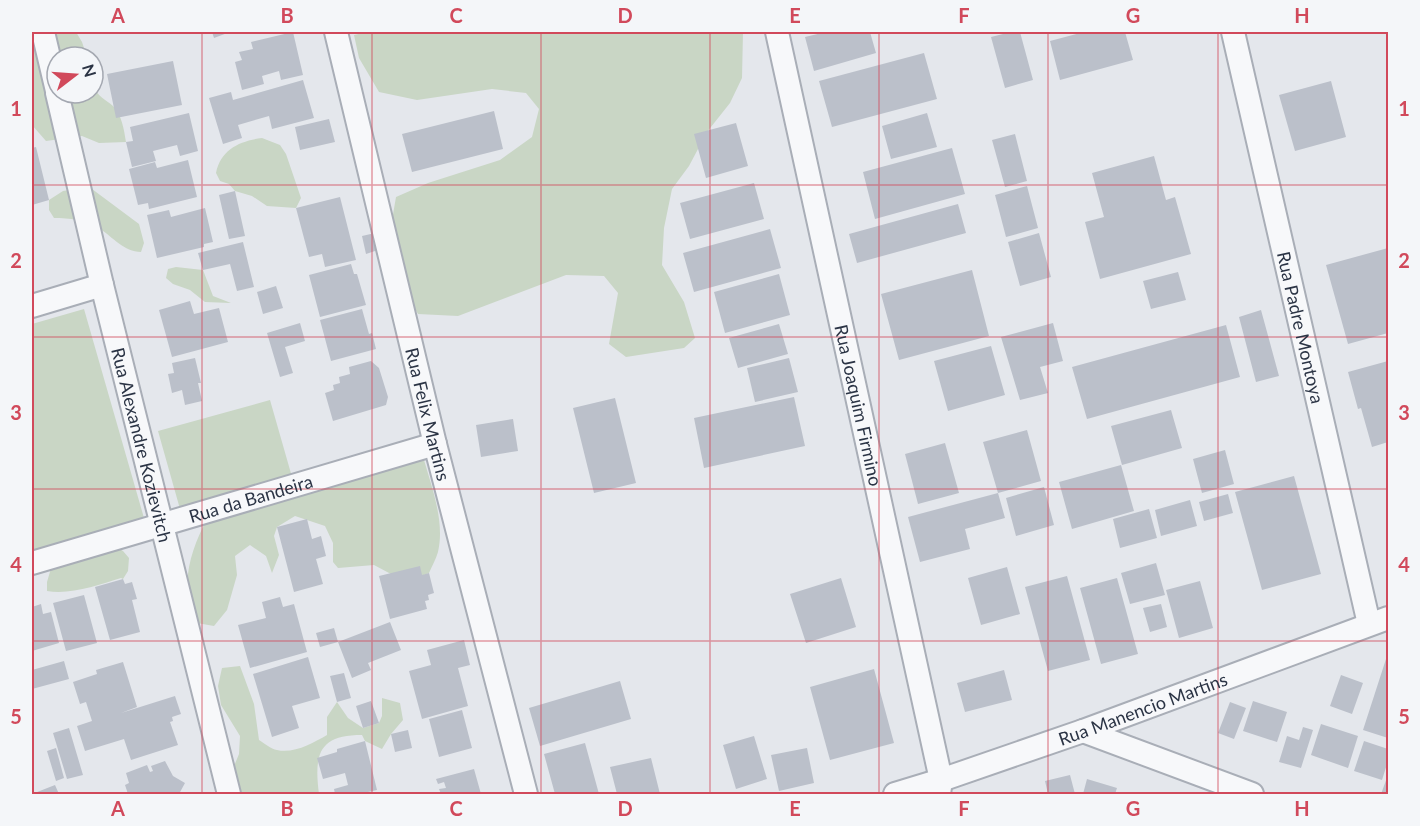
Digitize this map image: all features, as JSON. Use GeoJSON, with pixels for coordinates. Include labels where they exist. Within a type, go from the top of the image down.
{"type":"FeatureCollection","features":[{"type":"Feature","properties":{"kind":"street","name":"Rua Felix Martins"},"geometry":{"type":"LineString","coordinates":[[336,32],[435,444],[526,795]]}},
{"type":"Feature","properties":{"kind":"street","name":"Rua Joaquim Firmino"},"geometry":{"type":"LineString","coordinates":[[777,32],[940,788]]}},
{"type":"Feature","properties":{"kind":"street","name":"Rua Padre Montoya"},"geometry":{"type":"LineString","coordinates":[[1233,32],[1379,621]]}},
{"type":"Feature","properties":{"kind":"street","name":"Rua Alexandre Kozievitch"},"geometry":{"type":"LineString","coordinates":[[60,105],[102,285],[229,795]]}},
{"type":"Feature","properties":{"kind":"street"},"geometry":{"type":"LineString","coordinates":[[32,306],[102,285]]}},
{"type":"Feature","properties":{"kind":"street","name":"Rua da Bandeira"},"geometry":{"type":"LineString","coordinates":[[32,563],[435,444]]}},
{"type":"Feature","properties":{"kind":"street","name":"Rua Manencio Martins"},"geometry":{"type":"LineString","coordinates":[[895,795],[940,788],[1083,731],[1379,621]]}},
{"type":"Feature","properties":{"kind":"street"},"geometry":{"type":"LineString","coordinates":[[1083,731],[1252,795]]}},
{"type":"Feature","properties":{"kind":"green space"},"geometry":{"type":"Polygon","coordinates":[[[32,32],[76,32],[83,45],[45,45],[45,105],[105,105],[105,100],[119,114],[126,142],[99,143],[82,136],[46,141],[32,125],[32,32]]]}},
{"type":"Feature","properties":{"kind":"green space"},"geometry":{"type":"Polygon","coordinates":[[[368,32],[743,32],[742,78],[730,103],[707,132],[689,166],[672,189],[664,228],[662,265],[684,302],[695,338],[684,348],[626,357],[609,344],[618,293],[604,276],[566,275],[458,316],[418,314],[411,302],[391,226],[396,197],[428,183],[500,160],[532,137],[539,109],[526,93],[492,89],[417,100],[379,92],[359,58],[354,35],[368,32]]]}},
{"type":"Feature","properties":{"kind":"green space"},"geometry":{"type":"Polygon","coordinates":[[[262,138],[280,145],[286,154],[301,198],[296,208],[267,206],[252,196],[235,191],[229,184],[220,181],[216,173],[227,152],[246,141],[262,138]]]}},
{"type":"Feature","properties":{"kind":"green space"},"geometry":{"type":"Polygon","coordinates":[[[92,189],[139,224],[144,243],[141,252],[129,250],[89,223],[54,218],[49,210],[49,200],[63,191],[92,189]]]}},
{"type":"Feature","properties":{"kind":"green space"},"geometry":{"type":"Polygon","coordinates":[[[176,267],[203,270],[213,296],[231,303],[205,302],[190,290],[173,284],[166,278],[168,269],[176,267]]]}},
{"type":"Feature","properties":{"kind":"green space"},"geometry":{"type":"Polygon","coordinates":[[[84,309],[146,525],[32,558],[32,324],[84,309]]]}},
{"type":"Feature","properties":{"kind":"green space"},"geometry":{"type":"Polygon","coordinates":[[[270,400],[292,477],[180,509],[158,431],[270,400]]]}},
{"type":"Feature","properties":{"kind":"green space"},"geometry":{"type":"Polygon","coordinates":[[[404,456],[424,460],[437,505],[440,541],[429,573],[406,582],[374,565],[338,568],[333,562],[333,543],[325,526],[295,516],[277,527],[274,536],[279,555],[272,573],[266,556],[250,545],[235,556],[237,575],[227,610],[214,626],[197,623],[188,590],[188,573],[195,545],[206,521],[273,497],[292,499],[309,494],[340,479],[404,456]]]}},
{"type":"Feature","properties":{"kind":"green space"},"geometry":{"type":"Polygon","coordinates":[[[107,542],[123,551],[129,558],[128,571],[123,579],[65,592],[47,591],[52,565],[107,542]]]}},
{"type":"Feature","properties":{"kind":"green space"},"geometry":{"type":"Polygon","coordinates":[[[240,666],[254,704],[259,740],[275,749],[283,751],[297,749],[327,735],[327,717],[337,702],[348,718],[363,728],[379,723],[382,716],[382,698],[400,703],[403,720],[382,749],[365,741],[362,735],[347,736],[328,743],[322,750],[317,768],[319,794],[242,794],[232,771],[239,754],[240,736],[221,705],[218,686],[222,668],[240,666]]]}},
{"type":"Feature","properties":{"kind":"building"},"geometry":{"type":"Polygon","coordinates":[[[212,32],[230,32],[214,38],[212,32]]]}},
{"type":"Feature","properties":{"kind":"building"},"geometry":{"type":"Polygon","coordinates":[[[293,32],[303,75],[281,80],[279,71],[262,76],[264,84],[242,90],[235,62],[242,60],[239,52],[253,49],[251,42],[293,32]]]}},
{"type":"Feature","properties":{"kind":"building"},"geometry":{"type":"Polygon","coordinates":[[[826,32],[870,32],[876,53],[814,71],[805,37],[826,32]]]}},
{"type":"Feature","properties":{"kind":"building"},"geometry":{"type":"Polygon","coordinates":[[[1020,32],[1033,80],[1005,88],[991,37],[1020,32]]]}},
{"type":"Feature","properties":{"kind":"building"},"geometry":{"type":"Polygon","coordinates":[[[1084,32],[1125,32],[1133,60],[1060,80],[1050,41],[1084,32]]]}},
{"type":"Feature","properties":{"kind":"building"},"geometry":{"type":"Polygon","coordinates":[[[924,53],[937,99],[832,127],[819,81],[924,53]]]}},
{"type":"Feature","properties":{"kind":"building"},"geometry":{"type":"Polygon","coordinates":[[[173,61],[182,105],[116,118],[107,74],[173,61]]]}},
{"type":"Feature","properties":{"kind":"building"},"geometry":{"type":"Polygon","coordinates":[[[303,80],[314,118],[272,129],[269,116],[238,125],[242,138],[223,144],[209,98],[231,92],[233,100],[303,80]]]}},
{"type":"Feature","properties":{"kind":"building"},"geometry":{"type":"Polygon","coordinates":[[[1331,81],[1346,137],[1295,151],[1279,95],[1331,81]]]}},
{"type":"Feature","properties":{"kind":"building"},"geometry":{"type":"Polygon","coordinates":[[[494,111],[503,149],[412,172],[402,134],[494,111]]]}},
{"type":"Feature","properties":{"kind":"building"},"geometry":{"type":"Polygon","coordinates":[[[189,113],[198,151],[180,156],[177,145],[153,151],[156,161],[132,167],[126,142],[133,141],[130,127],[189,113]]]}},
{"type":"Feature","properties":{"kind":"building"},"geometry":{"type":"Polygon","coordinates":[[[927,113],[937,147],[891,159],[882,126],[927,113]]]}},
{"type":"Feature","properties":{"kind":"building"},"geometry":{"type":"Polygon","coordinates":[[[329,119],[335,142],[300,150],[295,127],[329,119]]]}},
{"type":"Feature","properties":{"kind":"building"},"geometry":{"type":"Polygon","coordinates":[[[736,123],[748,166],[706,178],[694,134],[736,123]]]}},
{"type":"Feature","properties":{"kind":"building"},"geometry":{"type":"Polygon","coordinates":[[[1015,134],[1027,181],[1005,187],[992,140],[1015,134]]]}},
{"type":"Feature","properties":{"kind":"building"},"geometry":{"type":"Polygon","coordinates":[[[36,147],[49,200],[32,205],[32,148],[36,147]]]}},
{"type":"Feature","properties":{"kind":"building"},"geometry":{"type":"Polygon","coordinates":[[[952,148],[965,194],[875,219],[863,172],[952,148]]]}},
{"type":"Feature","properties":{"kind":"building"},"geometry":{"type":"Polygon","coordinates":[[[1154,156],[1166,200],[1175,197],[1191,254],[1100,279],[1085,222],[1104,217],[1092,173],[1154,156]]]}},
{"type":"Feature","properties":{"kind":"building"},"geometry":{"type":"Polygon","coordinates":[[[188,160],[197,197],[149,209],[148,203],[138,205],[129,169],[155,162],[157,168],[188,160]]]}},
{"type":"Feature","properties":{"kind":"building"},"geometry":{"type":"Polygon","coordinates":[[[754,183],[764,219],[690,239],[680,203],[754,183]]]}},
{"type":"Feature","properties":{"kind":"building"},"geometry":{"type":"Polygon","coordinates":[[[1027,186],[1038,228],[1006,237],[995,195],[1027,186]]]}},
{"type":"Feature","properties":{"kind":"building"},"geometry":{"type":"Polygon","coordinates":[[[235,191],[245,236],[229,239],[219,195],[235,191]]]}},
{"type":"Feature","properties":{"kind":"building"},"geometry":{"type":"Polygon","coordinates":[[[340,197],[356,260],[325,267],[322,254],[309,257],[296,208],[340,197]]]}},
{"type":"Feature","properties":{"kind":"building"},"geometry":{"type":"Polygon","coordinates":[[[958,204],[966,233],[857,263],[849,234],[958,204]]]}},
{"type":"Feature","properties":{"kind":"building"},"geometry":{"type":"Polygon","coordinates":[[[205,208],[213,242],[204,244],[204,247],[157,258],[147,215],[169,210],[171,217],[205,208]]]}},
{"type":"Feature","properties":{"kind":"building"},"geometry":{"type":"Polygon","coordinates":[[[770,229],[781,268],[694,292],[683,253],[770,229]]]}},
{"type":"Feature","properties":{"kind":"building"},"geometry":{"type":"Polygon","coordinates":[[[375,233],[378,250],[366,254],[362,236],[375,233]]]}},
{"type":"Feature","properties":{"kind":"building"},"geometry":{"type":"Polygon","coordinates":[[[1039,233],[1051,277],[1020,286],[1008,242],[1039,233]]]}},
{"type":"Feature","properties":{"kind":"building"},"geometry":{"type":"Polygon","coordinates":[[[243,242],[254,287],[237,291],[230,264],[203,270],[198,253],[243,242]]]}},
{"type":"Feature","properties":{"kind":"building"},"geometry":{"type":"Polygon","coordinates":[[[1388,248],[1388,333],[1348,344],[1326,265],[1388,248]]]}},
{"type":"Feature","properties":{"kind":"building"},"geometry":{"type":"Polygon","coordinates":[[[351,264],[354,274],[357,274],[366,305],[320,317],[309,275],[351,264]]]}},
{"type":"Feature","properties":{"kind":"building"},"geometry":{"type":"Polygon","coordinates":[[[972,270],[989,336],[899,360],[881,294],[972,270]]]}},
{"type":"Feature","properties":{"kind":"building"},"geometry":{"type":"Polygon","coordinates":[[[1178,272],[1186,300],[1151,309],[1143,281],[1178,272]]]}},
{"type":"Feature","properties":{"kind":"building"},"geometry":{"type":"Polygon","coordinates":[[[779,274],[790,315],[725,333],[714,292],[779,274]]]}},
{"type":"Feature","properties":{"kind":"building"},"geometry":{"type":"Polygon","coordinates":[[[276,286],[283,308],[263,314],[257,292],[276,286]]]}},
{"type":"Feature","properties":{"kind":"building"},"geometry":{"type":"Polygon","coordinates":[[[190,301],[194,314],[219,308],[228,342],[172,357],[159,310],[190,301]]]}},
{"type":"Feature","properties":{"kind":"building"},"geometry":{"type":"Polygon","coordinates":[[[362,309],[376,349],[331,361],[320,320],[362,309]]]}},
{"type":"Feature","properties":{"kind":"building"},"geometry":{"type":"Polygon","coordinates":[[[1261,310],[1279,376],[1256,382],[1239,317],[1261,310]]]}},
{"type":"Feature","properties":{"kind":"building"},"geometry":{"type":"Polygon","coordinates":[[[300,323],[305,341],[285,347],[293,373],[280,377],[267,333],[300,323]]]}},
{"type":"Feature","properties":{"kind":"building"},"geometry":{"type":"Polygon","coordinates":[[[1053,323],[1063,361],[1040,367],[1048,393],[1020,400],[1001,337],[1053,323]]]}},
{"type":"Feature","properties":{"kind":"building"},"geometry":{"type":"Polygon","coordinates":[[[779,324],[788,354],[738,368],[729,338],[779,324]]]}},
{"type":"Feature","properties":{"kind":"building"},"geometry":{"type":"Polygon","coordinates":[[[1226,325],[1240,377],[1087,419],[1072,367],[1226,325]]]}},
{"type":"Feature","properties":{"kind":"building"},"geometry":{"type":"Polygon","coordinates":[[[991,346],[1005,395],[948,411],[934,361],[991,346]]]}},
{"type":"Feature","properties":{"kind":"building"},"geometry":{"type":"Polygon","coordinates":[[[195,358],[201,383],[198,383],[202,401],[185,405],[182,390],[172,393],[168,374],[174,373],[172,363],[195,358]]]}},
{"type":"Feature","properties":{"kind":"building"},"geometry":{"type":"Polygon","coordinates":[[[789,358],[798,392],[755,402],[747,368],[789,358]]]}},
{"type":"Feature","properties":{"kind":"building"},"geometry":{"type":"Polygon","coordinates":[[[371,361],[379,368],[388,397],[386,405],[333,421],[325,393],[334,390],[333,385],[340,383],[339,377],[350,374],[349,367],[371,361]]]}},
{"type":"Feature","properties":{"kind":"building"},"geometry":{"type":"Polygon","coordinates":[[[1388,361],[1388,442],[1372,447],[1348,372],[1388,361]]]}},
{"type":"Feature","properties":{"kind":"building"},"geometry":{"type":"Polygon","coordinates":[[[794,397],[805,446],[704,468],[694,418],[794,397]]]}},
{"type":"Feature","properties":{"kind":"building"},"geometry":{"type":"Polygon","coordinates":[[[615,398],[636,483],[594,493],[573,408],[615,398]]]}},
{"type":"Feature","properties":{"kind":"building"},"geometry":{"type":"Polygon","coordinates":[[[1171,410],[1182,448],[1122,465],[1111,426],[1171,410]]]}},
{"type":"Feature","properties":{"kind":"building"},"geometry":{"type":"Polygon","coordinates":[[[513,419],[518,451],[481,457],[476,425],[513,419]]]}},
{"type":"Feature","properties":{"kind":"building"},"geometry":{"type":"Polygon","coordinates":[[[1027,430],[1041,481],[998,493],[983,442],[1027,430]]]}},
{"type":"Feature","properties":{"kind":"building"},"geometry":{"type":"Polygon","coordinates":[[[945,443],[959,493],[918,504],[905,454],[945,443]]]}},
{"type":"Feature","properties":{"kind":"building"},"geometry":{"type":"Polygon","coordinates":[[[1225,450],[1234,484],[1202,493],[1193,459],[1225,450]]]}},
{"type":"Feature","properties":{"kind":"building"},"geometry":{"type":"Polygon","coordinates":[[[1121,465],[1134,511],[1072,529],[1059,482],[1121,465]]]}},
{"type":"Feature","properties":{"kind":"building"},"geometry":{"type":"Polygon","coordinates":[[[1294,476],[1321,574],[1262,590],[1235,492],[1294,476]]]}},
{"type":"Feature","properties":{"kind":"building"},"geometry":{"type":"Polygon","coordinates":[[[1044,487],[1054,525],[1016,536],[1006,498],[1044,487]]]}},
{"type":"Feature","properties":{"kind":"building"},"geometry":{"type":"Polygon","coordinates":[[[998,493],[1005,518],[965,529],[970,549],[920,562],[908,517],[998,493]]]}},
{"type":"Feature","properties":{"kind":"building"},"geometry":{"type":"Polygon","coordinates":[[[1228,494],[1233,513],[1204,521],[1199,502],[1228,494]]]}},
{"type":"Feature","properties":{"kind":"building"},"geometry":{"type":"Polygon","coordinates":[[[1190,500],[1197,526],[1161,536],[1155,510],[1190,500]]]}},
{"type":"Feature","properties":{"kind":"building"},"geometry":{"type":"Polygon","coordinates":[[[1149,509],[1157,538],[1120,548],[1113,519],[1149,509]]]}},
{"type":"Feature","properties":{"kind":"building"},"geometry":{"type":"Polygon","coordinates":[[[307,519],[312,539],[321,536],[326,556],[316,559],[323,584],[294,592],[277,527],[307,519]]]}},
{"type":"Feature","properties":{"kind":"building"},"geometry":{"type":"Polygon","coordinates":[[[1156,563],[1165,595],[1130,604],[1121,573],[1156,563]]]}},
{"type":"Feature","properties":{"kind":"building"},"geometry":{"type":"Polygon","coordinates":[[[420,566],[422,575],[429,573],[434,593],[428,595],[429,600],[425,601],[427,609],[390,619],[379,576],[420,566]]]}},
{"type":"Feature","properties":{"kind":"building"},"geometry":{"type":"Polygon","coordinates":[[[1007,567],[1020,614],[981,625],[968,578],[1007,567]]]}},
{"type":"Feature","properties":{"kind":"building"},"geometry":{"type":"Polygon","coordinates":[[[1067,576],[1090,660],[1048,671],[1025,587],[1067,576]]]}},
{"type":"Feature","properties":{"kind":"building"},"geometry":{"type":"Polygon","coordinates":[[[841,578],[856,627],[806,643],[790,594],[841,578]]]}},
{"type":"Feature","properties":{"kind":"building"},"geometry":{"type":"Polygon","coordinates":[[[1117,578],[1138,654],[1101,664],[1080,588],[1117,578]]]}},
{"type":"Feature","properties":{"kind":"building"},"geometry":{"type":"Polygon","coordinates":[[[123,579],[125,584],[132,582],[137,599],[132,600],[140,632],[110,640],[95,587],[123,579]]]}},
{"type":"Feature","properties":{"kind":"building"},"geometry":{"type":"Polygon","coordinates":[[[1200,581],[1213,628],[1179,638],[1166,590],[1200,581]]]}},
{"type":"Feature","properties":{"kind":"building"},"geometry":{"type":"Polygon","coordinates":[[[84,595],[97,643],[66,651],[53,603],[84,595]]]}},
{"type":"Feature","properties":{"kind":"building"},"geometry":{"type":"Polygon","coordinates":[[[280,597],[283,607],[294,604],[307,652],[250,668],[238,625],[266,618],[262,602],[280,597]]]}},
{"type":"Feature","properties":{"kind":"building"},"geometry":{"type":"Polygon","coordinates":[[[41,604],[43,614],[51,612],[59,643],[32,651],[32,607],[41,604]]]}},
{"type":"Feature","properties":{"kind":"building"},"geometry":{"type":"Polygon","coordinates":[[[1161,604],[1167,627],[1150,632],[1143,608],[1161,604]]]}},
{"type":"Feature","properties":{"kind":"building"},"geometry":{"type":"Polygon","coordinates":[[[390,622],[401,650],[368,663],[371,670],[352,678],[338,642],[390,622]]]}},
{"type":"Feature","properties":{"kind":"building"},"geometry":{"type":"Polygon","coordinates":[[[334,628],[338,642],[320,647],[316,633],[334,628]]]}},
{"type":"Feature","properties":{"kind":"building"},"geometry":{"type":"Polygon","coordinates":[[[464,640],[470,665],[458,668],[468,706],[422,719],[409,671],[431,665],[427,650],[464,640]]]}},
{"type":"Feature","properties":{"kind":"building"},"geometry":{"type":"Polygon","coordinates":[[[308,657],[320,698],[292,706],[299,728],[272,737],[253,674],[308,657]]]}},
{"type":"Feature","properties":{"kind":"building"},"geometry":{"type":"Polygon","coordinates":[[[1386,659],[1388,660],[1388,738],[1363,730],[1386,659]]]}},
{"type":"Feature","properties":{"kind":"building"},"geometry":{"type":"Polygon","coordinates":[[[64,661],[69,679],[32,689],[32,670],[64,661]]]}},
{"type":"Feature","properties":{"kind":"building"},"geometry":{"type":"Polygon","coordinates":[[[123,662],[137,707],[121,713],[175,696],[181,714],[172,717],[173,721],[170,722],[178,745],[131,760],[124,739],[85,751],[77,726],[92,721],[86,702],[80,704],[73,682],[97,674],[96,670],[123,662]]]}},
{"type":"Feature","properties":{"kind":"building"},"geometry":{"type":"Polygon","coordinates":[[[874,669],[894,743],[830,760],[810,687],[874,669]]]}},
{"type":"Feature","properties":{"kind":"building"},"geometry":{"type":"Polygon","coordinates":[[[1004,670],[1012,700],[965,712],[957,683],[1004,670]]]}},
{"type":"Feature","properties":{"kind":"building"},"geometry":{"type":"Polygon","coordinates":[[[344,673],[351,698],[337,702],[330,676],[344,673]]]}},
{"type":"Feature","properties":{"kind":"building"},"geometry":{"type":"Polygon","coordinates":[[[1341,675],[1363,683],[1352,714],[1330,706],[1341,675]]]}},
{"type":"Feature","properties":{"kind":"building"},"geometry":{"type":"Polygon","coordinates":[[[620,681],[631,719],[540,746],[529,708],[620,681]]]}},
{"type":"Feature","properties":{"kind":"building"},"geometry":{"type":"Polygon","coordinates":[[[371,701],[379,723],[363,728],[356,706],[371,701]]]}},
{"type":"Feature","properties":{"kind":"building"},"geometry":{"type":"Polygon","coordinates":[[[1253,701],[1287,712],[1277,742],[1243,731],[1253,701]]]}},
{"type":"Feature","properties":{"kind":"building"},"geometry":{"type":"Polygon","coordinates":[[[1230,702],[1246,708],[1234,739],[1218,733],[1230,702]]]}},
{"type":"Feature","properties":{"kind":"building"},"geometry":{"type":"Polygon","coordinates":[[[462,710],[472,748],[439,757],[429,719],[462,710]]]}},
{"type":"Feature","properties":{"kind":"building"},"geometry":{"type":"Polygon","coordinates":[[[1321,724],[1358,736],[1348,768],[1311,755],[1321,724]]]}},
{"type":"Feature","properties":{"kind":"building"},"geometry":{"type":"Polygon","coordinates":[[[1303,727],[1313,730],[1301,768],[1279,762],[1287,736],[1299,740],[1303,727]]]}},
{"type":"Feature","properties":{"kind":"building"},"geometry":{"type":"Polygon","coordinates":[[[69,728],[83,775],[67,779],[53,733],[69,728]]]}},
{"type":"Feature","properties":{"kind":"building"},"geometry":{"type":"Polygon","coordinates":[[[408,730],[412,748],[395,752],[391,734],[408,730]]]}},
{"type":"Feature","properties":{"kind":"building"},"geometry":{"type":"Polygon","coordinates":[[[754,736],[767,779],[736,789],[723,745],[754,736]]]}},
{"type":"Feature","properties":{"kind":"building"},"geometry":{"type":"Polygon","coordinates":[[[365,741],[377,790],[359,794],[335,794],[334,789],[348,785],[345,773],[323,779],[317,758],[337,752],[337,749],[365,741]]]}},
{"type":"Feature","properties":{"kind":"building"},"geometry":{"type":"Polygon","coordinates":[[[1364,741],[1388,749],[1388,761],[1382,780],[1354,771],[1364,741]]]}},
{"type":"Feature","properties":{"kind":"building"},"geometry":{"type":"Polygon","coordinates":[[[585,743],[599,794],[555,794],[544,754],[585,743]]]}},
{"type":"Feature","properties":{"kind":"building"},"geometry":{"type":"Polygon","coordinates":[[[56,748],[64,778],[56,781],[47,751],[56,748]]]}},
{"type":"Feature","properties":{"kind":"building"},"geometry":{"type":"Polygon","coordinates":[[[807,748],[814,783],[779,791],[771,755],[807,748]]]}},
{"type":"Feature","properties":{"kind":"building"},"geometry":{"type":"Polygon","coordinates":[[[651,758],[660,794],[617,794],[610,767],[651,758]]]}},
{"type":"Feature","properties":{"kind":"building"},"geometry":{"type":"Polygon","coordinates":[[[165,761],[173,776],[185,783],[179,794],[128,794],[125,785],[129,783],[126,773],[147,765],[150,772],[153,771],[151,766],[165,761]]]}},
{"type":"Feature","properties":{"kind":"building"},"geometry":{"type":"Polygon","coordinates":[[[474,769],[481,794],[441,794],[439,789],[446,788],[444,782],[438,784],[436,779],[474,769]]]}},
{"type":"Feature","properties":{"kind":"building"},"geometry":{"type":"Polygon","coordinates":[[[1070,775],[1075,794],[1048,794],[1045,781],[1070,775]]]}},
{"type":"Feature","properties":{"kind":"building"},"geometry":{"type":"Polygon","coordinates":[[[1388,775],[1388,794],[1381,794],[1388,775]]]}},
{"type":"Feature","properties":{"kind":"building"},"geometry":{"type":"Polygon","coordinates":[[[1087,779],[1117,788],[1115,794],[1083,794],[1087,779]]]}},
{"type":"Feature","properties":{"kind":"building"},"geometry":{"type":"Polygon","coordinates":[[[55,785],[59,794],[32,794],[55,785]]]}}]}
